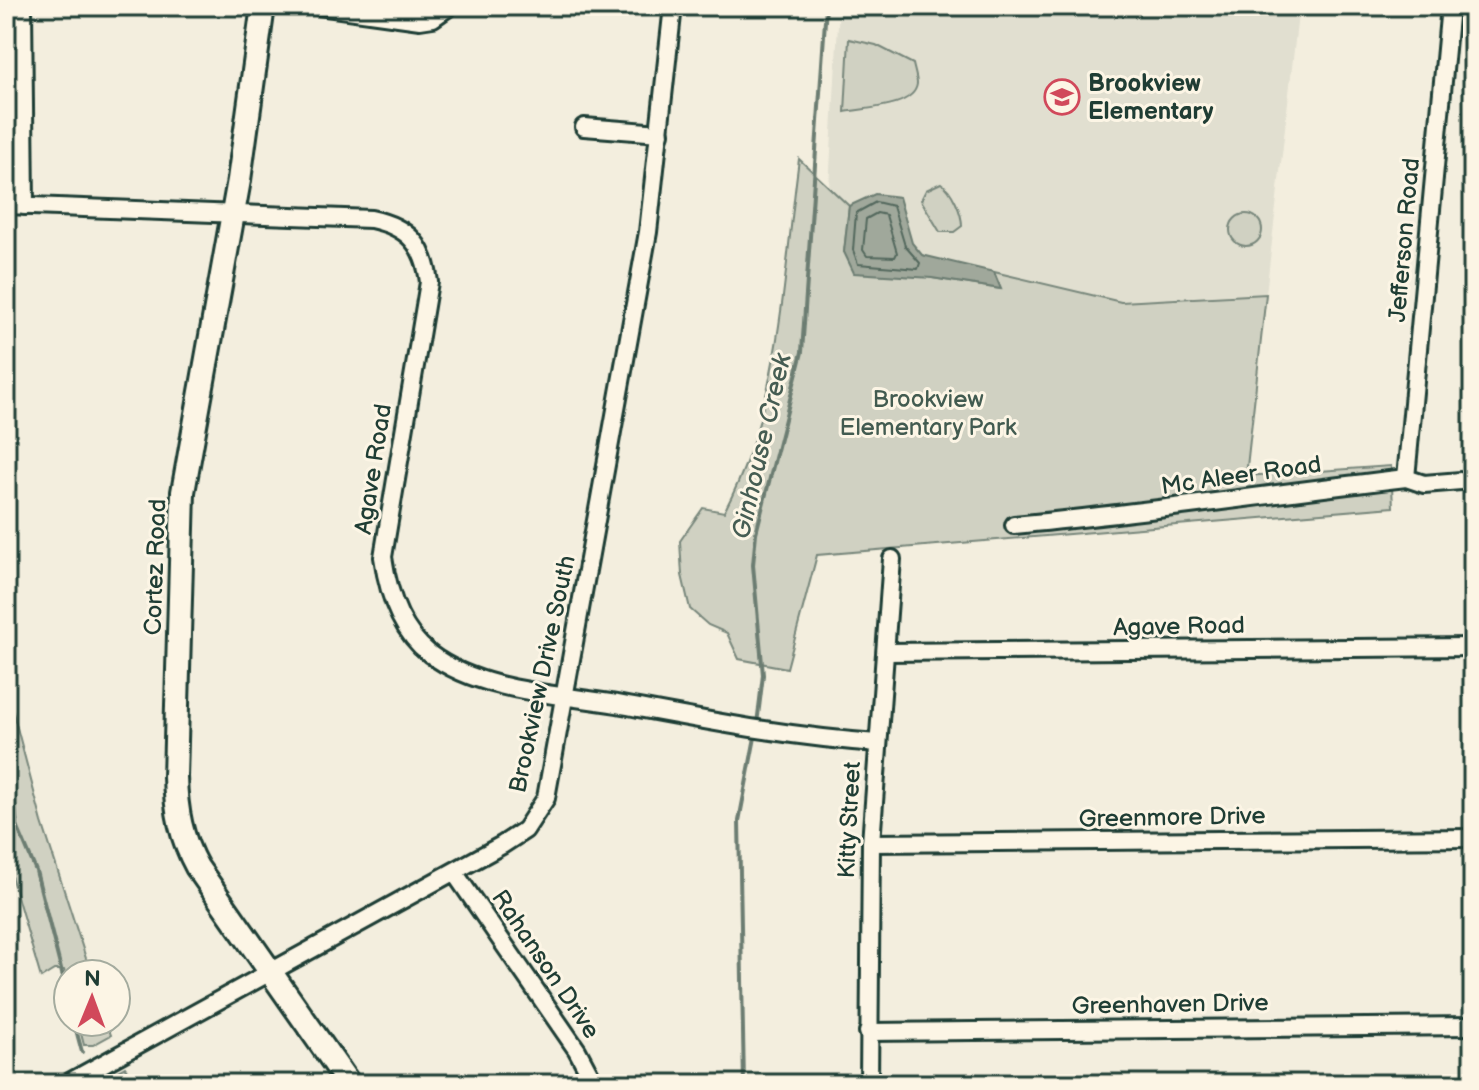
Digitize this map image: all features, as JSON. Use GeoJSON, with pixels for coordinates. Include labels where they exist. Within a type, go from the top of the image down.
{"type":"FeatureCollection","features":[{"type":"Feature","properties":{"kind":"street"},"geometry":{"type":"LineString","coordinates":[[23,6],[25,206]]}},
{"type":"Feature","properties":{"kind":"street","name":"Cortez Road"},"geometry":{"type":"LineString","coordinates":[[263,6],[183,492],[175,789],[177,814],[186,846],[270,973],[349,1084]]}},
{"type":"Feature","properties":{"kind":"street"},"geometry":{"type":"LineString","coordinates":[[319,6],[420,20],[433,18],[450,6]]}},
{"type":"Feature","properties":{"kind":"street","name":"Brookview Drive South"},"geometry":{"type":"LineString","coordinates":[[66,1084],[525,830],[546,798],[567,696],[648,232],[673,6]]}},
{"type":"Feature","properties":{"kind":"street","name":"Jefferson Road"},"geometry":{"type":"LineString","coordinates":[[1406,478],[1450,6]]}},
{"type":"Feature","properties":{"kind":"street"},"geometry":{"type":"LineString","coordinates":[[584,127],[660,133]]}},
{"type":"Feature","properties":{"kind":"street","name":"Agave Road"},"geometry":{"type":"LineString","coordinates":[[6,205],[230,216],[371,219],[395,225],[413,237],[426,260],[429,282],[383,557],[388,590],[401,617],[428,653],[457,670],[487,680],[783,734],[877,743]]}},
{"type":"Feature","properties":{"kind":"street","name":"Mc Aleer Road"},"geometry":{"type":"LineString","coordinates":[[1014,525],[1133,514],[1251,495],[1406,478],[1424,484],[1473,480]]}},
{"type":"Feature","properties":{"kind":"street","name":"Kitty Street"},"geometry":{"type":"LineString","coordinates":[[869,1084],[871,843],[892,559]]}},
{"type":"Feature","properties":{"kind":"street","name":"Agave Road"},"geometry":{"type":"LineString","coordinates":[[886,652],[1473,647]]}},
{"type":"Feature","properties":{"kind":"street","name":"Greenmore Drive"},"geometry":{"type":"LineString","coordinates":[[871,843],[1473,838]]}},
{"type":"Feature","properties":{"kind":"street","name":"Rahanson Drive"},"geometry":{"type":"LineString","coordinates":[[454,872],[577,1050],[595,1084]]}},
{"type":"Feature","properties":{"kind":"street","name":"Greenhaven Drive"},"geometry":{"type":"LineString","coordinates":[[868,1032],[1473,1026]]}},
{"type":"Feature","properties":{"kind":"shaded area","name":"Brookview Elementary"},"geometry":{"type":"Polygon","coordinates":[[[839,6],[1299,6],[1266,294],[1121,302],[922,255],[912,243],[899,197],[875,194],[849,206],[829,188],[839,6]]]}},
{"type":"Feature","properties":{"kind":"green space"},"geometry":{"type":"Polygon","coordinates":[[[849,39],[876,45],[913,64],[917,84],[914,92],[898,102],[845,112],[849,39]]]}},
{"type":"Feature","properties":{"kind":"green space","name":"Brookview Elementary Park"},"geometry":{"type":"Polygon","coordinates":[[[799,159],[849,206],[844,252],[932,278],[1000,289],[994,272],[1121,302],[1266,294],[1246,476],[1391,466],[1393,507],[817,555],[787,668],[739,659],[727,633],[708,625],[690,609],[682,575],[680,541],[703,508],[724,512],[758,428],[777,340],[799,159]]]}},
{"type":"Feature","properties":{"kind":"green space"},"geometry":{"type":"Polygon","coordinates":[[[941,183],[952,196],[960,215],[962,226],[954,232],[940,232],[921,200],[926,190],[941,183]]]}},
{"type":"Feature","properties":{"kind":"green space"},"geometry":{"type":"Polygon","coordinates":[[[1246,214],[1257,219],[1262,230],[1257,241],[1246,246],[1235,241],[1230,230],[1235,219],[1246,214]]]}},
{"type":"Feature","properties":{"kind":"green space"},"geometry":{"type":"Polygon","coordinates":[[[6,686],[42,822],[86,958],[52,958],[52,971],[41,978],[6,853],[6,686]]]}},
{"type":"Feature","properties":{"kind":"green space"},"geometry":{"type":"Polygon","coordinates":[[[82,1038],[106,1038],[93,1045],[84,1045],[82,1038]]]}},
{"type":"Feature","properties":{"kind":"green space"},"geometry":{"type":"Polygon","coordinates":[[[125,1067],[136,1084],[94,1084],[125,1067]]]}},
{"type":"Feature","properties":{"kind":"water"},"geometry":{"type":"Polygon","coordinates":[[[875,194],[899,197],[912,243],[922,255],[994,272],[1001,289],[932,278],[854,273],[844,252],[849,206],[875,194]]]}},
{"type":"Feature","properties":{"kind":"waterway","name":"Ginhouse Creek"},"geometry":{"type":"LineString","coordinates":[[757,724],[763,675],[753,565],[756,533],[802,352],[826,6]]}},
{"type":"Feature","properties":{"kind":"waterway","name":"Ginhouse Creek"},"geometry":{"type":"LineString","coordinates":[[744,1084],[739,821],[756,732]]}},
{"type":"Feature","properties":{"kind":"waterway"},"geometry":{"type":"LineString","coordinates":[[6,735],[17,826],[36,871],[58,958]]}},
{"type":"Feature","properties":{"kind":"waterway"},"geometry":{"type":"LineString","coordinates":[[78,1038],[82,1052]]}},
{"type":"Feature","properties":{"kind":"place","name":"Brookview Elementary"},"geometry":{"type":"Point","coordinates":[1062,97]}}]}
